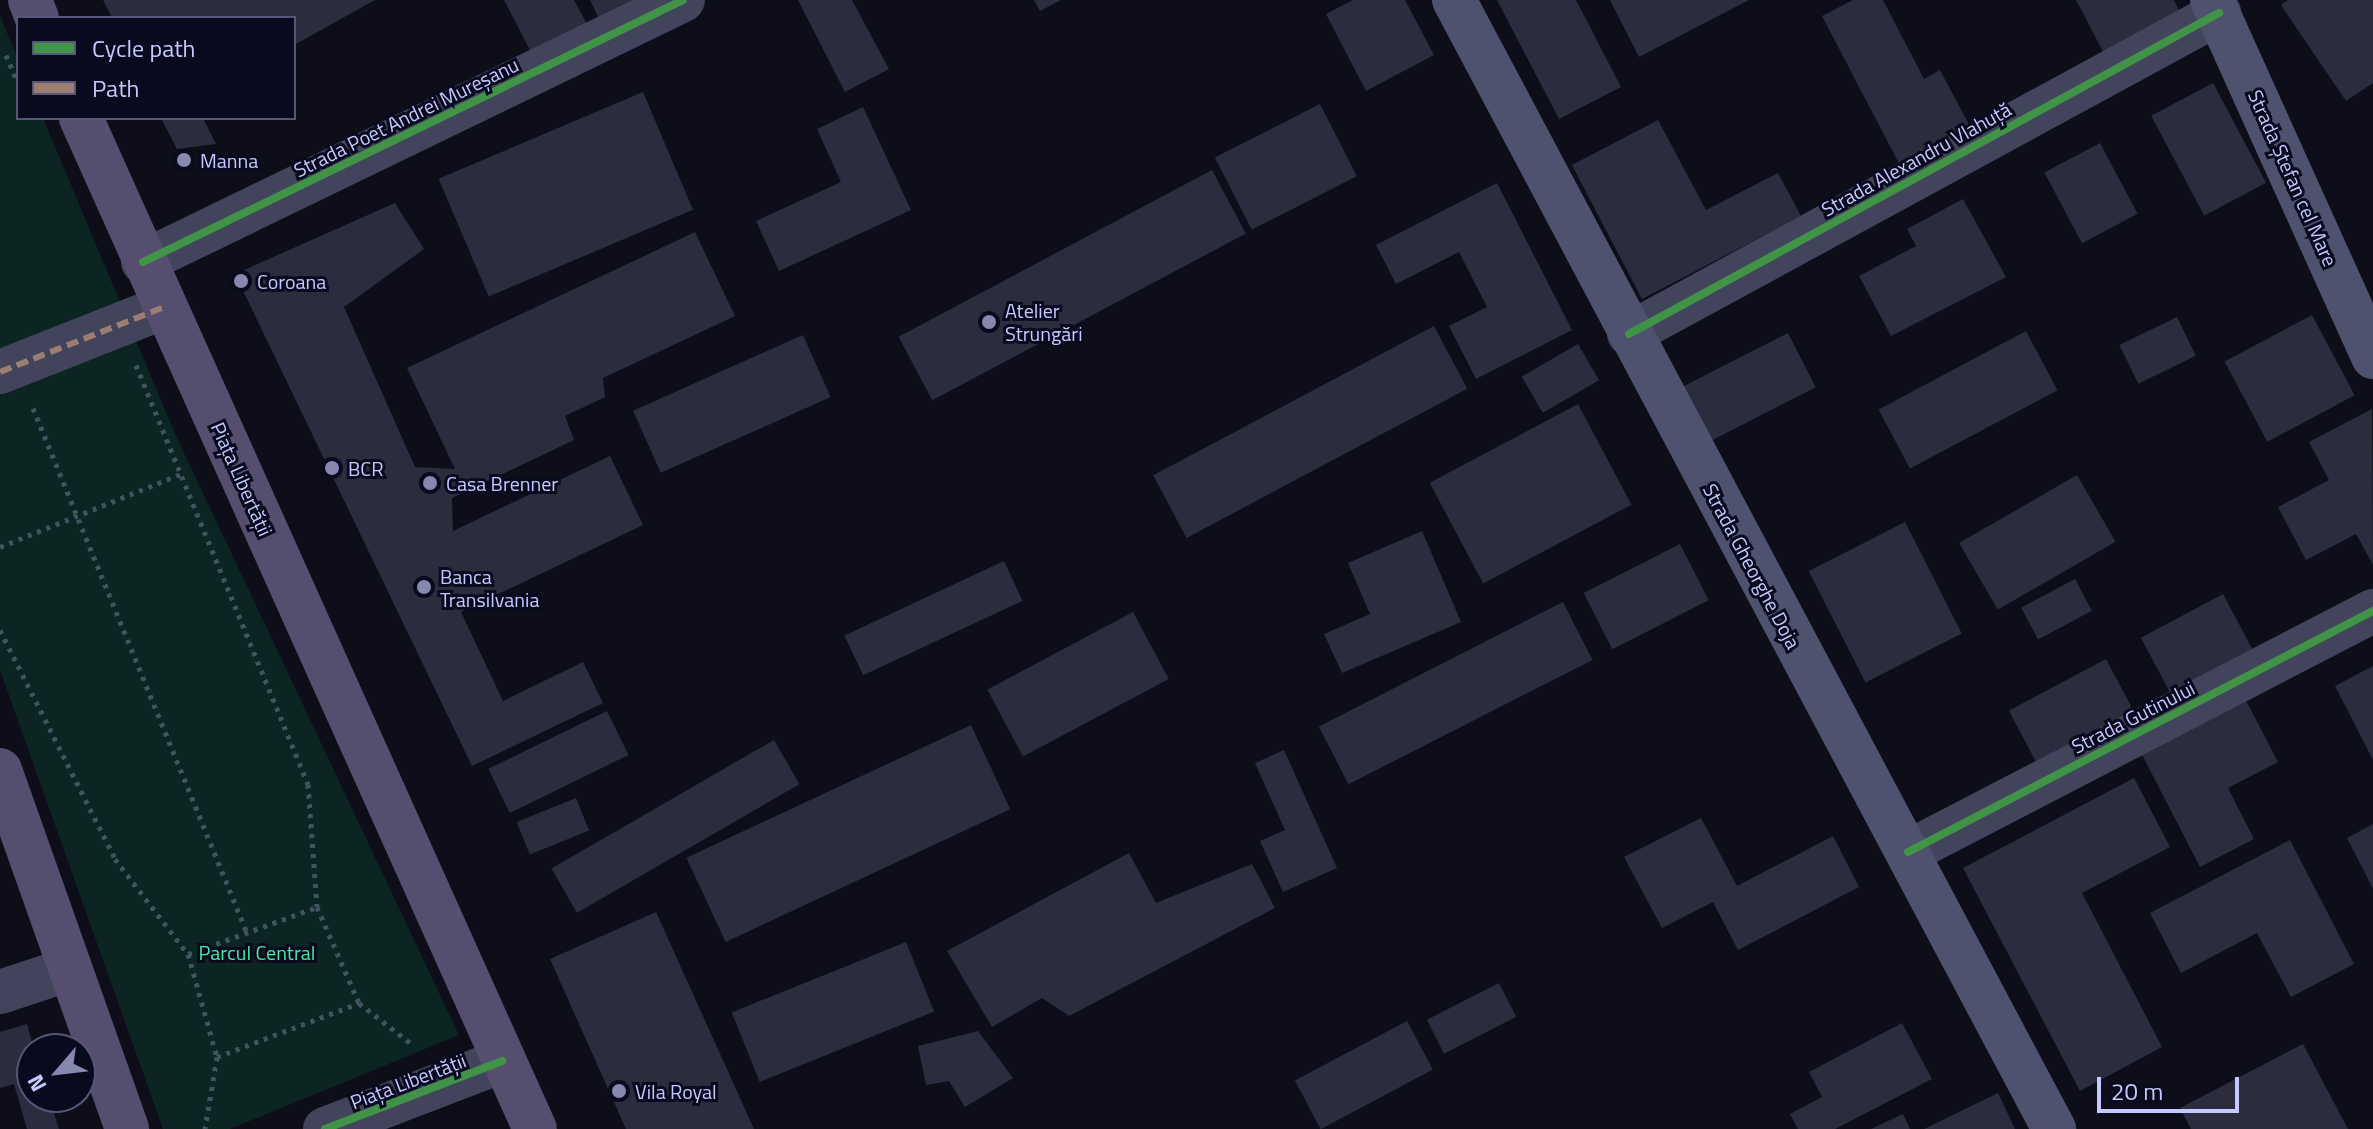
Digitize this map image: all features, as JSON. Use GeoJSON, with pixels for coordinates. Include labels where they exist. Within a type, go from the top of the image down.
{"type":"FeatureCollection","features":[{"type":"Feature","properties":{"kind":"main road","name":"Strada Gheorghe Doja"},"geometry":{"type":"LineString","coordinates":[[1454,0],[2054,1129]]}},
{"type":"Feature","properties":{"kind":"main road","name":"Strada Ștefan cel Mare"},"geometry":{"type":"LineString","coordinates":[[2215,6],[2373,357]]}},
{"type":"Feature","properties":{"kind":"main road","name":"Piața Libertății"},"geometry":{"type":"LineString","coordinates":[[82,120],[502,1061]]}},
{"type":"Feature","properties":{"kind":"main road"},"geometry":{"type":"LineString","coordinates":[[0,770],[127,1129]]}},
{"type":"Feature","properties":{"kind":"main road"},"geometry":{"type":"LineString","coordinates":[[502,1061],[535,1129]]}},
{"type":"Feature","properties":{"kind":"street","name":"Strada Poet Andrei Mureșanu"},"geometry":{"type":"LineString","coordinates":[[143,262],[683,0]]}},
{"type":"Feature","properties":{"kind":"street","name":"Strada Alexandru Vlahuță"},"geometry":{"type":"LineString","coordinates":[[1629,334],[2215,6]]}},
{"type":"Feature","properties":{"kind":"street"},"geometry":{"type":"LineString","coordinates":[[8,369],[164,307]]}},
{"type":"Feature","properties":{"kind":"street","name":"Strada Gutinului"},"geometry":{"type":"LineString","coordinates":[[1908,852],[2373,611]]}},
{"type":"Feature","properties":{"kind":"street"},"geometry":{"type":"LineString","coordinates":[[0,992],[70,969]]}},
{"type":"Feature","properties":{"kind":"street","name":"Piața Libertății"},"geometry":{"type":"LineString","coordinates":[[325,1129],[502,1061]]}},
{"type":"Feature","properties":{"kind":"path"},"geometry":{"type":"LineString","coordinates":[[0,40],[16,78]]}},
{"type":"Feature","properties":{"kind":"path"},"geometry":{"type":"LineString","coordinates":[[119,324],[308,784],[317,907],[359,1003],[458,1080]]}},
{"type":"Feature","properties":{"kind":"path"},"geometry":{"type":"LineString","coordinates":[[8,369],[77,516],[247,933]]}},
{"type":"Feature","properties":{"kind":"path"},"geometry":{"type":"LineString","coordinates":[[0,547],[231,454]]}},
{"type":"Feature","properties":{"kind":"path"},"geometry":{"type":"LineString","coordinates":[[0,630],[115,859],[188,954],[217,1057],[205,1129]]}},
{"type":"Feature","properties":{"kind":"path"},"geometry":{"type":"LineString","coordinates":[[188,954],[317,907]]}},
{"type":"Feature","properties":{"kind":"path"},"geometry":{"type":"LineString","coordinates":[[217,1057],[359,1003]]}},
{"type":"Feature","properties":{"kind":"green space","name":"Parcul Central"},"geometry":{"type":"Polygon","coordinates":[[[0,16],[16,54],[16,120],[44,120],[176,436],[459,1035],[230,1129],[163,1129],[0,670],[0,16]]]}},
{"type":"Feature","properties":{"kind":"building"},"geometry":{"type":"Polygon","coordinates":[[[103,0],[375,0],[296,44],[296,16],[111,16],[103,0]]]}},
{"type":"Feature","properties":{"kind":"building"},"geometry":{"type":"Polygon","coordinates":[[[504,0],[574,0],[588,26],[533,56],[504,0]]]}},
{"type":"Feature","properties":{"kind":"building"},"geometry":{"type":"Polygon","coordinates":[[[590,0],[650,0],[602,25],[590,0]]]}},
{"type":"Feature","properties":{"kind":"building"},"geometry":{"type":"Polygon","coordinates":[[[798,0],[852,0],[889,69],[845,92],[798,0]]]}},
{"type":"Feature","properties":{"kind":"building"},"geometry":{"type":"Polygon","coordinates":[[[1034,0],[1061,0],[1040,11],[1034,0]]]}},
{"type":"Feature","properties":{"kind":"building"},"geometry":{"type":"Polygon","coordinates":[[[1353,0],[1405,0],[1434,55],[1366,91],[1326,14],[1353,0]]]}},
{"type":"Feature","properties":{"kind":"building"},"geometry":{"type":"Polygon","coordinates":[[[1497,0],[1576,0],[1621,87],[1559,119],[1497,0]]]}},
{"type":"Feature","properties":{"kind":"building"},"geometry":{"type":"Polygon","coordinates":[[[1610,0],[1749,0],[1639,57],[1610,0]]]}},
{"type":"Feature","properties":{"kind":"building"},"geometry":{"type":"Polygon","coordinates":[[[1853,0],[1883,0],[1924,79],[1940,70],[1974,134],[1903,171],[1822,16],[1853,0]]]}},
{"type":"Feature","properties":{"kind":"building"},"geometry":{"type":"Polygon","coordinates":[[[2076,0],[2174,0],[2184,21],[2108,61],[2076,0]]]}},
{"type":"Feature","properties":{"kind":"building"},"geometry":{"type":"Polygon","coordinates":[[[2288,0],[2373,0],[2373,83],[2346,101],[2281,5],[2288,0]]]}},
{"type":"Feature","properties":{"kind":"building"},"geometry":{"type":"Polygon","coordinates":[[[2213,83],[2266,183],[2204,216],[2151,116],[2213,83]]]}},
{"type":"Feature","properties":{"kind":"building"},"geometry":{"type":"Polygon","coordinates":[[[643,92],[693,210],[489,297],[439,179],[643,92]]]}},
{"type":"Feature","properties":{"kind":"building"},"geometry":{"type":"Polygon","coordinates":[[[1320,104],[1357,176],[1252,230],[1215,158],[1320,104]]]}},
{"type":"Feature","properties":{"kind":"building"},"geometry":{"type":"Polygon","coordinates":[[[863,107],[911,210],[779,271],[756,221],[841,182],[817,129],[863,107]]]}},
{"type":"Feature","properties":{"kind":"building"},"geometry":{"type":"Polygon","coordinates":[[[162,120],[204,120],[216,144],[177,149],[162,120]]]}},
{"type":"Feature","properties":{"kind":"building"},"geometry":{"type":"Polygon","coordinates":[[[1658,120],[1706,210],[1778,173],[1801,216],[1642,299],[1572,165],[1658,120]]]}},
{"type":"Feature","properties":{"kind":"building"},"geometry":{"type":"Polygon","coordinates":[[[2100,143],[2138,214],[2082,243],[2044,173],[2100,143]]]}},
{"type":"Feature","properties":{"kind":"building"},"geometry":{"type":"Polygon","coordinates":[[[1212,170],[1246,234],[932,400],[899,337],[1212,170]]]}},
{"type":"Feature","properties":{"kind":"building"},"geometry":{"type":"Polygon","coordinates":[[[1497,183],[1572,330],[1476,379],[1449,326],[1487,307],[1459,252],[1396,284],[1376,245],[1497,183]]]}},
{"type":"Feature","properties":{"kind":"building"},"geometry":{"type":"Polygon","coordinates":[[[1963,199],[2006,277],[1891,336],[1859,276],[1916,246],[1907,229],[1963,199]]]}},
{"type":"Feature","properties":{"kind":"building"},"geometry":{"type":"Polygon","coordinates":[[[395,203],[424,249],[344,307],[415,467],[455,469],[407,368],[695,232],[735,316],[603,378],[605,397],[565,416],[574,440],[452,498],[453,531],[610,456],[643,525],[461,612],[503,701],[583,662],[603,703],[472,766],[235,274],[395,203]]]}},
{"type":"Feature","properties":{"kind":"building"},"geometry":{"type":"Polygon","coordinates":[[[2312,315],[2355,395],[2267,442],[2225,361],[2312,315]]]}},
{"type":"Feature","properties":{"kind":"building"},"geometry":{"type":"Polygon","coordinates":[[[2177,317],[2196,356],[2138,384],[2119,345],[2177,317]]]}},
{"type":"Feature","properties":{"kind":"building"},"geometry":{"type":"Polygon","coordinates":[[[1434,326],[1467,389],[1187,538],[1153,475],[1434,326]]]}},
{"type":"Feature","properties":{"kind":"building"},"geometry":{"type":"Polygon","coordinates":[[[2026,331],[2057,390],[1910,469],[1879,409],[2026,331]]]}},
{"type":"Feature","properties":{"kind":"building"},"geometry":{"type":"Polygon","coordinates":[[[1788,333],[1816,387],[1710,441],[1682,387],[1788,333]]]}},
{"type":"Feature","properties":{"kind":"building"},"geometry":{"type":"Polygon","coordinates":[[[803,335],[831,397],[661,473],[633,411],[803,335]]]}},
{"type":"Feature","properties":{"kind":"building"},"geometry":{"type":"Polygon","coordinates":[[[1578,344],[1599,380],[1543,413],[1522,376],[1578,344]]]}},
{"type":"Feature","properties":{"kind":"building"},"geometry":{"type":"Polygon","coordinates":[[[1578,404],[1632,505],[1483,584],[1430,483],[1578,404]]]}},
{"type":"Feature","properties":{"kind":"building"},"geometry":{"type":"Polygon","coordinates":[[[2372,409],[2373,565],[2356,534],[2306,560],[2278,507],[2329,480],[2309,442],[2372,409]]]}},
{"type":"Feature","properties":{"kind":"building"},"geometry":{"type":"Polygon","coordinates":[[[2077,475],[2116,542],[1998,610],[1959,543],[2077,475]]]}},
{"type":"Feature","properties":{"kind":"building"},"geometry":{"type":"Polygon","coordinates":[[[1905,522],[1962,633],[1866,682],[1809,571],[1905,522]]]}},
{"type":"Feature","properties":{"kind":"building"},"geometry":{"type":"Polygon","coordinates":[[[1422,531],[1461,622],[1342,673],[1324,634],[1370,614],[1348,563],[1422,531]]]}},
{"type":"Feature","properties":{"kind":"building"},"geometry":{"type":"Polygon","coordinates":[[[1680,544],[1709,600],[1612,649],[1584,593],[1680,544]]]}},
{"type":"Feature","properties":{"kind":"building"},"geometry":{"type":"Polygon","coordinates":[[[1004,561],[1023,601],[863,675],[844,635],[1004,561]]]}},
{"type":"Feature","properties":{"kind":"building"},"geometry":{"type":"Polygon","coordinates":[[[2075,579],[2092,611],[2038,639],[2021,608],[2075,579]]]}},
{"type":"Feature","properties":{"kind":"building"},"geometry":{"type":"Polygon","coordinates":[[[2223,594],[2258,659],[2176,703],[2141,638],[2223,594]]]}},
{"type":"Feature","properties":{"kind":"building"},"geometry":{"type":"Polygon","coordinates":[[[1563,602],[1593,660],[1348,784],[1319,726],[1563,602]]]}},
{"type":"Feature","properties":{"kind":"building"},"geometry":{"type":"Polygon","coordinates":[[[1133,612],[1169,679],[1023,757],[987,689],[1133,612]]]}},
{"type":"Feature","properties":{"kind":"building"},"geometry":{"type":"Polygon","coordinates":[[[2106,659],[2134,712],[2037,764],[2009,711],[2106,659]]]}},
{"type":"Feature","properties":{"kind":"building"},"geometry":{"type":"Polygon","coordinates":[[[2373,666],[2373,760],[2335,686],[2373,666]]]}},
{"type":"Feature","properties":{"kind":"building"},"geometry":{"type":"Polygon","coordinates":[[[2240,689],[2278,762],[2228,788],[2254,839],[2200,867],[2136,743],[2240,689]]]}},
{"type":"Feature","properties":{"kind":"building"},"geometry":{"type":"Polygon","coordinates":[[[607,711],[628,755],[510,813],[488,769],[607,711]]]}},
{"type":"Feature","properties":{"kind":"building"},"geometry":{"type":"Polygon","coordinates":[[[971,725],[1010,809],[726,942],[686,858],[971,725]]]}},
{"type":"Feature","properties":{"kind":"building"},"geometry":{"type":"Polygon","coordinates":[[[774,740],[800,784],[577,913],[551,869],[774,740]]]}},
{"type":"Feature","properties":{"kind":"building"},"geometry":{"type":"Polygon","coordinates":[[[1284,750],[1337,868],[1283,892],[1260,841],[1285,830],[1255,763],[1284,750]]]}},
{"type":"Feature","properties":{"kind":"building"},"geometry":{"type":"Polygon","coordinates":[[[2134,778],[2170,847],[2082,893],[2162,1047],[2080,1091],[1963,868],[2134,778]]]}},
{"type":"Feature","properties":{"kind":"building"},"geometry":{"type":"Polygon","coordinates":[[[576,798],[589,830],[530,854],[517,822],[576,798]]]}},
{"type":"Feature","properties":{"kind":"building"},"geometry":{"type":"Polygon","coordinates":[[[1701,818],[1737,886],[1833,836],[1859,887],[1738,950],[1713,902],[1662,928],[1624,857],[1701,818]]]}},
{"type":"Feature","properties":{"kind":"building"},"geometry":{"type":"Polygon","coordinates":[[[2373,824],[2373,889],[2347,838],[2373,824]]]}},
{"type":"Feature","properties":{"kind":"building"},"geometry":{"type":"Polygon","coordinates":[[[2290,840],[2354,964],[2291,997],[2257,933],[2181,973],[2150,913],[2290,840]]]}},
{"type":"Feature","properties":{"kind":"building"},"geometry":{"type":"Polygon","coordinates":[[[1129,853],[1156,903],[1252,864],[1275,908],[1069,1016],[1042,998],[992,1027],[947,951],[1129,853]]]}},
{"type":"Feature","properties":{"kind":"building"},"geometry":{"type":"Polygon","coordinates":[[[656,912],[754,1129],[626,1129],[550,959],[656,912]]]}},
{"type":"Feature","properties":{"kind":"building"},"geometry":{"type":"Polygon","coordinates":[[[906,942],[934,1012],[760,1082],[732,1012],[906,942]]]}},
{"type":"Feature","properties":{"kind":"building"},"geometry":{"type":"Polygon","coordinates":[[[1499,983],[1516,1017],[1444,1054],[1427,1020],[1499,983]]]}},
{"type":"Feature","properties":{"kind":"building"},"geometry":{"type":"Polygon","coordinates":[[[1407,1021],[1433,1070],[1321,1129],[1295,1081],[1407,1021]]]}},
{"type":"Feature","properties":{"kind":"building"},"geometry":{"type":"Polygon","coordinates":[[[1902,1023],[1932,1079],[1835,1129],[1798,1129],[1790,1114],[1822,1097],[1809,1072],[1902,1023]]]}},
{"type":"Feature","properties":{"kind":"building"},"geometry":{"type":"Polygon","coordinates":[[[27,1024],[30,1033],[16,1033],[16,1091],[14,1084],[0,1088],[0,1032],[27,1024]]]}},
{"type":"Feature","properties":{"kind":"building"},"geometry":{"type":"Polygon","coordinates":[[[978,1031],[1013,1078],[965,1107],[949,1081],[926,1085],[918,1046],[978,1031]]]}},
{"type":"Feature","properties":{"kind":"building"},"geometry":{"type":"Polygon","coordinates":[[[2303,1044],[2348,1129],[2191,1129],[2180,1108],[2303,1044]]]}},
{"type":"Feature","properties":{"kind":"building"},"geometry":{"type":"Polygon","coordinates":[[[1998,1093],[2015,1129],[1924,1129],[1998,1093]]]}},
{"type":"Feature","properties":{"kind":"building"},"geometry":{"type":"Polygon","coordinates":[[[22,1113],[54,1113],[59,1129],[27,1129],[22,1113]]]}},
{"type":"Feature","properties":{"kind":"building"},"geometry":{"type":"Polygon","coordinates":[[[1903,1114],[1910,1129],[1871,1129],[1903,1114]]]}},
{"type":"Feature","properties":{"kind":"marked path"},"geometry":{"type":"LineString","coordinates":[[0,372],[164,307]]}},
{"type":"Feature","properties":{"kind":"cycle path"},"geometry":{"type":"LineString","coordinates":[[143,262],[683,0]]}},
{"type":"Feature","properties":{"kind":"cycle path"},"geometry":{"type":"LineString","coordinates":[[1629,334],[2219,13]]}},
{"type":"Feature","properties":{"kind":"cycle path"},"geometry":{"type":"LineString","coordinates":[[1908,852],[2373,611]]}},
{"type":"Feature","properties":{"kind":"cycle path"},"geometry":{"type":"LineString","coordinates":[[325,1129],[502,1061]]}},
{"type":"Feature","properties":{"kind":"place","name":"Manna"},"geometry":{"type":"Point","coordinates":[184,160]}},
{"type":"Feature","properties":{"kind":"place","name":"Coroana"},"geometry":{"type":"Point","coordinates":[241,281]}},
{"type":"Feature","properties":{"kind":"place","name":"Atelier Strungări"},"geometry":{"type":"Point","coordinates":[989,322]}},
{"type":"Feature","properties":{"kind":"place","name":"BCR"},"geometry":{"type":"Point","coordinates":[332,468]}},
{"type":"Feature","properties":{"kind":"place","name":"Casa Brenner"},"geometry":{"type":"Point","coordinates":[430,483]}},
{"type":"Feature","properties":{"kind":"place","name":"Banca Transilvania"},"geometry":{"type":"Point","coordinates":[424,587]}},
{"type":"Feature","properties":{"kind":"place","name":"Vila Royal"},"geometry":{"type":"Point","coordinates":[619,1091]}}]}
